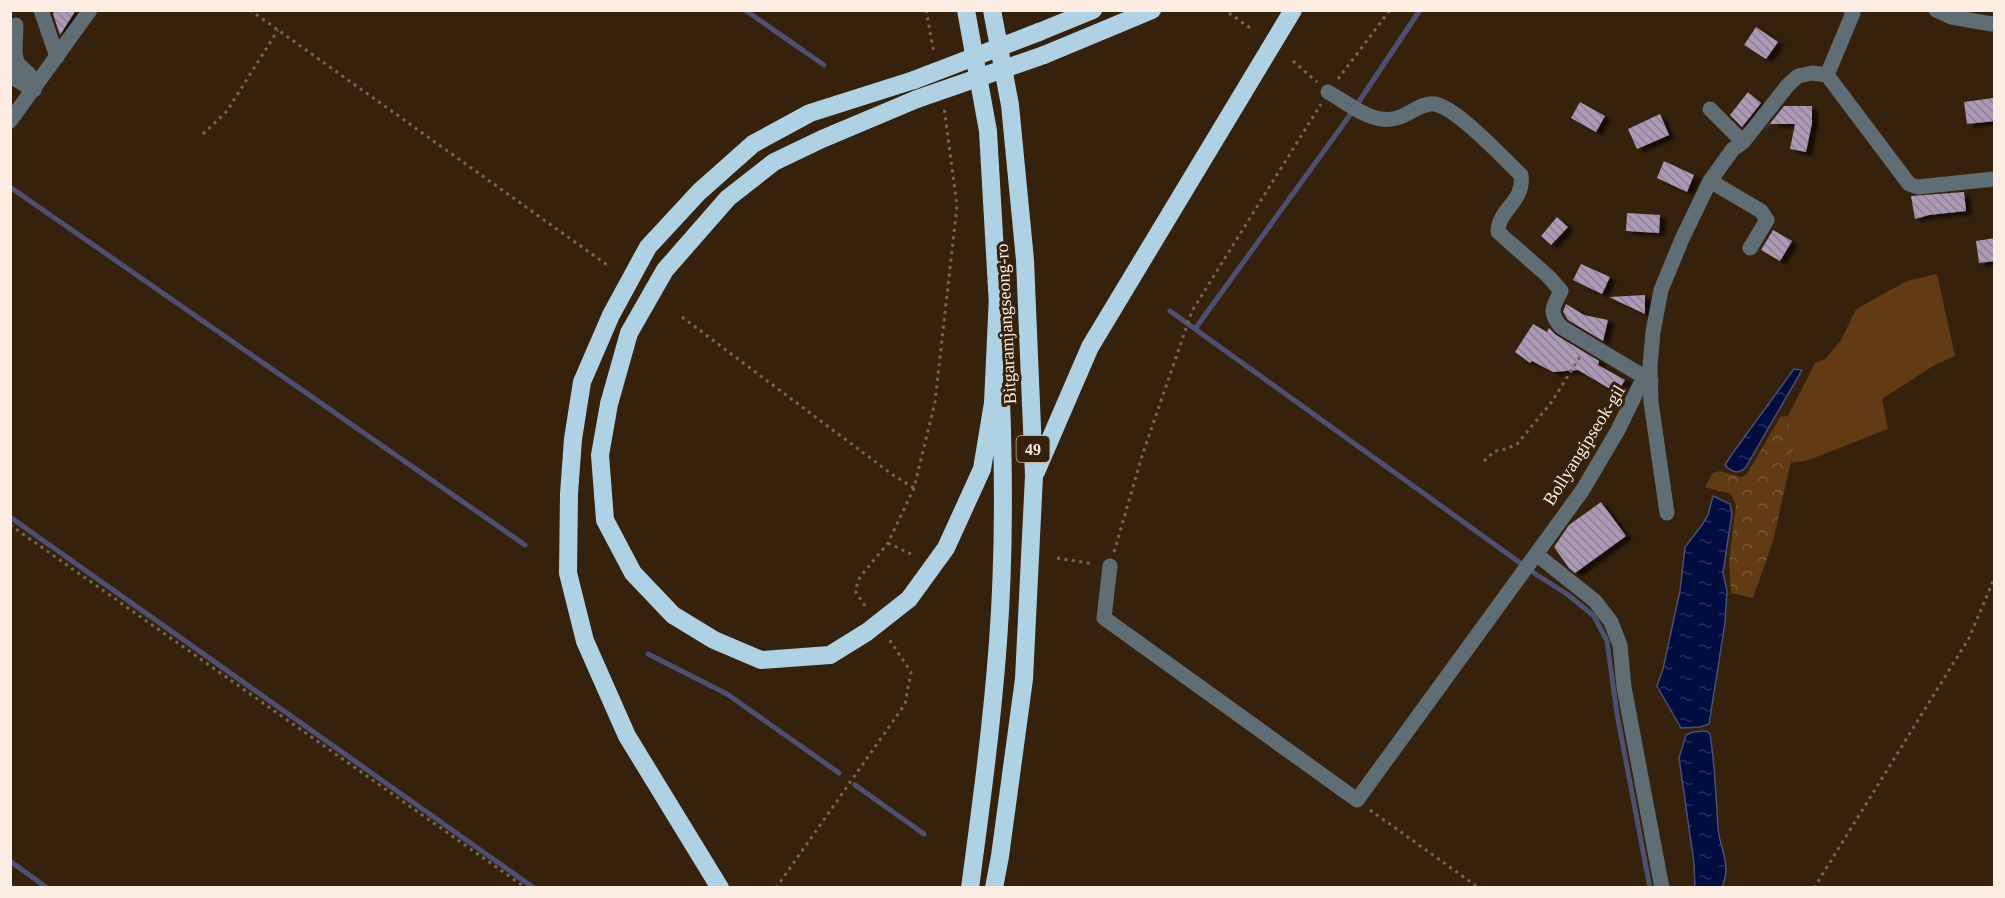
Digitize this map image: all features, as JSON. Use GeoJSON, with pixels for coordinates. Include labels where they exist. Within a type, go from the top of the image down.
{"type":"FeatureCollection","features":[{"type":"Feature","properties":{"kind":"highway","name":"Bitgaramjangseong-ro"},"geometry":{"type":"LineString","coordinates":[[966,10],[988,131],[998,295],[1004,492],[998,641],[970,888]]}},
{"type":"Feature","properties":{"kind":"highway","name":"Bitgaramjangseong-ro"},"geometry":{"type":"LineString","coordinates":[[992,10],[1010,105],[1025,260],[1034,476],[1024,679],[994,888]]}},
{"type":"Feature","properties":{"kind":"highway"},"geometry":{"type":"LineString","coordinates":[[720,888],[627,736],[585,641],[568,573],[569,494],[573,439],[582,382],[611,315],[648,247],[699,192],[753,144],[810,113],[914,80],[1094,10]]}},
{"type":"Feature","properties":{"kind":"highway"},"geometry":{"type":"LineString","coordinates":[[998,295],[993,403],[982,469],[946,548],[909,599],[867,632],[830,655],[761,660],[714,640],[673,615],[633,573],[605,520],[600,455],[609,404],[629,333],[665,270],[728,198],[774,162],[822,139],[917,99],[1044,54],[1152,10]]}},
{"type":"Feature","properties":{"kind":"highway"},"geometry":{"type":"LineString","coordinates":[[1034,476],[1090,347],[1293,10]]}},
{"type":"Feature","properties":{"kind":"lane"},"geometry":{"type":"LineString","coordinates":[[41,10],[57,57]]}},
{"type":"Feature","properties":{"kind":"lane"},"geometry":{"type":"LineString","coordinates":[[10,121],[90,10]]}},
{"type":"Feature","properties":{"kind":"lane"},"geometry":{"type":"LineString","coordinates":[[1936,10],[1951,17],[1992,24]]}},
{"type":"Feature","properties":{"kind":"lane"},"geometry":{"type":"LineString","coordinates":[[1855,11],[1827,75],[1909,184],[1918,187],[1995,179]]}},
{"type":"Feature","properties":{"kind":"lane"},"geometry":{"type":"LineString","coordinates":[[16,25],[17,63],[29,74],[32,89]]}},
{"type":"Feature","properties":{"kind":"lane","name":"Bollyangipseok-gil"},"geometry":{"type":"LineString","coordinates":[[1667,513],[1651,381],[1653,332],[1661,290],[1710,181],[1732,149],[1743,142],[1788,85],[1798,76],[1812,73],[1827,75]]}},
{"type":"Feature","properties":{"kind":"lane"},"geometry":{"type":"LineString","coordinates":[[10,76],[32,89]]}},
{"type":"Feature","properties":{"kind":"lane","name":"Bollyangipseok-gil"},"geometry":{"type":"LineString","coordinates":[[1328,92],[1377,119],[1398,118],[1418,108],[1434,104],[1452,111],[1521,175],[1523,185],[1498,223],[1498,232],[1549,277],[1561,291],[1553,308],[1553,318],[1561,327],[1651,381]]}},
{"type":"Feature","properties":{"kind":"lane"},"geometry":{"type":"LineString","coordinates":[[1710,109],[1743,142]]}},
{"type":"Feature","properties":{"kind":"lane"},"geometry":{"type":"LineString","coordinates":[[1710,181],[1761,211],[1767,220],[1750,248]]}},
{"type":"Feature","properties":{"kind":"lane","name":"Bollyangipseok-gil"},"geometry":{"type":"LineString","coordinates":[[1357,800],[1582,491],[1602,459],[1640,386],[1651,381]]}},
{"type":"Feature","properties":{"kind":"lane"},"geometry":{"type":"LineString","coordinates":[[1533,558],[1595,601],[1611,622],[1620,645],[1624,687],[1662,888]]}},
{"type":"Feature","properties":{"kind":"lane"},"geometry":{"type":"LineString","coordinates":[[1110,566],[1104,618],[1357,800]]}},
{"type":"Feature","properties":{"kind":"path"},"geometry":{"type":"LineString","coordinates":[[250,10],[610,267]]}},
{"type":"Feature","properties":{"kind":"path"},"geometry":{"type":"LineString","coordinates":[[926,10],[934,53]]}},
{"type":"Feature","properties":{"kind":"path"},"geometry":{"type":"LineString","coordinates":[[1058,558],[1110,566],[1143,456],[1192,311],[1328,92],[1390,10]]}},
{"type":"Feature","properties":{"kind":"path"},"geometry":{"type":"LineString","coordinates":[[1229,13],[1253,30]]}},
{"type":"Feature","properties":{"kind":"path"},"geometry":{"type":"LineString","coordinates":[[203,134],[227,111],[278,30]]}},
{"type":"Feature","properties":{"kind":"path"},"geometry":{"type":"LineString","coordinates":[[1293,61],[1328,92]]}},
{"type":"Feature","properties":{"kind":"path"},"geometry":{"type":"LineString","coordinates":[[864,606],[855,591],[860,577],[888,543],[914,488],[935,402],[957,206],[944,107]]}},
{"type":"Feature","properties":{"kind":"path"},"geometry":{"type":"LineString","coordinates":[[682,317],[893,475],[914,488]]}},
{"type":"Feature","properties":{"kind":"path"},"geometry":{"type":"LineString","coordinates":[[1484,461],[1495,451],[1517,444],[1551,403],[1588,344]]}},
{"type":"Feature","properties":{"kind":"path"},"geometry":{"type":"LineString","coordinates":[[10,525],[526,888]]}},
{"type":"Feature","properties":{"kind":"path"},"geometry":{"type":"LineString","coordinates":[[888,543],[913,555]]}},
{"type":"Feature","properties":{"kind":"path"},"geometry":{"type":"LineString","coordinates":[[1814,888],[1969,638],[1995,579]]}},
{"type":"Feature","properties":{"kind":"path"},"geometry":{"type":"LineString","coordinates":[[776,888],[905,704],[911,672],[889,639]]}},
{"type":"Feature","properties":{"kind":"path"},"geometry":{"type":"LineString","coordinates":[[1357,800],[1479,888]]}},
{"type":"Feature","properties":{"kind":"green space"},"geometry":{"type":"Polygon","coordinates":[[[1937,274],[1955,356],[1933,366],[1882,399],[1888,429],[1809,460],[1791,463],[1794,448],[1788,416],[1815,363],[1825,359],[1841,340],[1856,309],[1907,281],[1937,274]]]}},
{"type":"Feature","properties":{"kind":"green space"},"geometry":{"type":"Polygon","coordinates":[[[1788,416],[1794,448],[1773,541],[1753,598],[1731,593],[1729,562],[1736,505],[1731,494],[1705,487],[1713,473],[1720,471],[1741,477],[1747,474],[1780,417],[1788,416]]]}},
{"type":"Feature","properties":{"kind":"water"},"geometry":{"type":"Polygon","coordinates":[[[1794,369],[1802,370],[1746,467],[1738,472],[1730,470],[1725,465],[1794,369]]]}},
{"type":"Feature","properties":{"kind":"water"},"geometry":{"type":"Polygon","coordinates":[[[1713,496],[1730,504],[1732,513],[1723,573],[1727,591],[1725,623],[1709,724],[1681,728],[1657,686],[1663,669],[1680,591],[1685,547],[1708,515],[1713,496]]]}},
{"type":"Feature","properties":{"kind":"water"},"geometry":{"type":"Polygon","coordinates":[[[1706,731],[1710,734],[1718,828],[1726,864],[1722,887],[1695,887],[1694,863],[1679,758],[1686,735],[1706,731]]]}},
{"type":"Feature","properties":{"kind":"building"},"geometry":{"type":"Polygon","coordinates":[[[55,10],[76,10],[60,35],[53,14],[55,10]]]}},
{"type":"Feature","properties":{"kind":"building"},"geometry":{"type":"Polygon","coordinates":[[[1756,27],[1778,42],[1766,59],[1744,45],[1756,27]]]}},
{"type":"Feature","properties":{"kind":"building"},"geometry":{"type":"Polygon","coordinates":[[[1748,92],[1761,103],[1742,127],[1730,115],[1748,92]]]}},
{"type":"Feature","properties":{"kind":"building"},"geometry":{"type":"Polygon","coordinates":[[[1993,98],[1995,121],[1967,124],[1964,102],[1993,98]]]}},
{"type":"Feature","properties":{"kind":"building"},"geometry":{"type":"Polygon","coordinates":[[[1580,102],[1605,116],[1596,132],[1571,118],[1580,102]]]}},
{"type":"Feature","properties":{"kind":"building"},"geometry":{"type":"Polygon","coordinates":[[[1784,106],[1812,106],[1812,123],[1806,152],[1790,149],[1795,124],[1770,124],[1764,131],[1784,106]]]}},
{"type":"Feature","properties":{"kind":"building"},"geometry":{"type":"Polygon","coordinates":[[[1660,114],[1669,135],[1637,149],[1628,129],[1660,114]]]}},
{"type":"Feature","properties":{"kind":"building"},"geometry":{"type":"Polygon","coordinates":[[[1664,161],[1694,175],[1687,192],[1657,178],[1664,161]]]}},
{"type":"Feature","properties":{"kind":"building"},"geometry":{"type":"Polygon","coordinates":[[[1964,192],[1966,211],[1915,219],[1911,196],[1964,192]]]}},
{"type":"Feature","properties":{"kind":"building"},"geometry":{"type":"Polygon","coordinates":[[[1627,213],[1660,215],[1659,233],[1626,231],[1627,213]]]}},
{"type":"Feature","properties":{"kind":"building"},"geometry":{"type":"Polygon","coordinates":[[[1557,217],[1568,227],[1551,245],[1541,236],[1557,217]]]}},
{"type":"Feature","properties":{"kind":"building"},"geometry":{"type":"Polygon","coordinates":[[[1773,230],[1792,241],[1780,261],[1761,250],[1773,230]]]}},
{"type":"Feature","properties":{"kind":"building"},"geometry":{"type":"Polygon","coordinates":[[[1995,238],[1995,261],[1979,263],[1976,241],[1995,238]]]}},
{"type":"Feature","properties":{"kind":"building"},"geometry":{"type":"Polygon","coordinates":[[[1581,264],[1610,277],[1602,294],[1573,280],[1581,264]]]}},
{"type":"Feature","properties":{"kind":"building"},"geometry":{"type":"Polygon","coordinates":[[[1645,295],[1645,314],[1609,297],[1645,295]]]}},
{"type":"Feature","properties":{"kind":"building"},"geometry":{"type":"Polygon","coordinates":[[[1566,304],[1584,315],[1608,320],[1603,341],[1568,320],[1563,312],[1566,304]]]}},
{"type":"Feature","properties":{"kind":"building"},"geometry":{"type":"Polygon","coordinates":[[[1533,324],[1547,332],[1549,328],[1556,335],[1599,361],[1598,365],[1625,380],[1617,393],[1578,370],[1553,372],[1532,361],[1530,363],[1515,352],[1533,324]]]}},
{"type":"Feature","properties":{"kind":"building"},"geometry":{"type":"Polygon","coordinates":[[[1601,502],[1626,536],[1575,573],[1554,547],[1569,525],[1601,502]]]}},
{"type":"Feature","properties":{"kind":"waterway"},"geometry":{"type":"LineString","coordinates":[[745,10],[824,65]]}},
{"type":"Feature","properties":{"kind":"waterway"},"geometry":{"type":"LineString","coordinates":[[1420,10],[1350,115],[1195,329],[1537,575],[1567,594],[1594,616],[1607,641],[1617,714],[1650,888]]}},
{"type":"Feature","properties":{"kind":"waterway"},"geometry":{"type":"LineString","coordinates":[[10,187],[525,545]]}},
{"type":"Feature","properties":{"kind":"waterway"},"geometry":{"type":"LineString","coordinates":[[1170,311],[1195,329]]}},
{"type":"Feature","properties":{"kind":"waterway"},"geometry":{"type":"LineString","coordinates":[[10,517],[534,888]]}},
{"type":"Feature","properties":{"kind":"waterway"},"geometry":{"type":"LineString","coordinates":[[648,654],[727,694],[839,773]]}},
{"type":"Feature","properties":{"kind":"waterway"},"geometry":{"type":"LineString","coordinates":[[855,785],[924,834]]}},
{"type":"Feature","properties":{"kind":"waterway"},"geometry":{"type":"LineString","coordinates":[[10,861],[47,888]]}}]}
